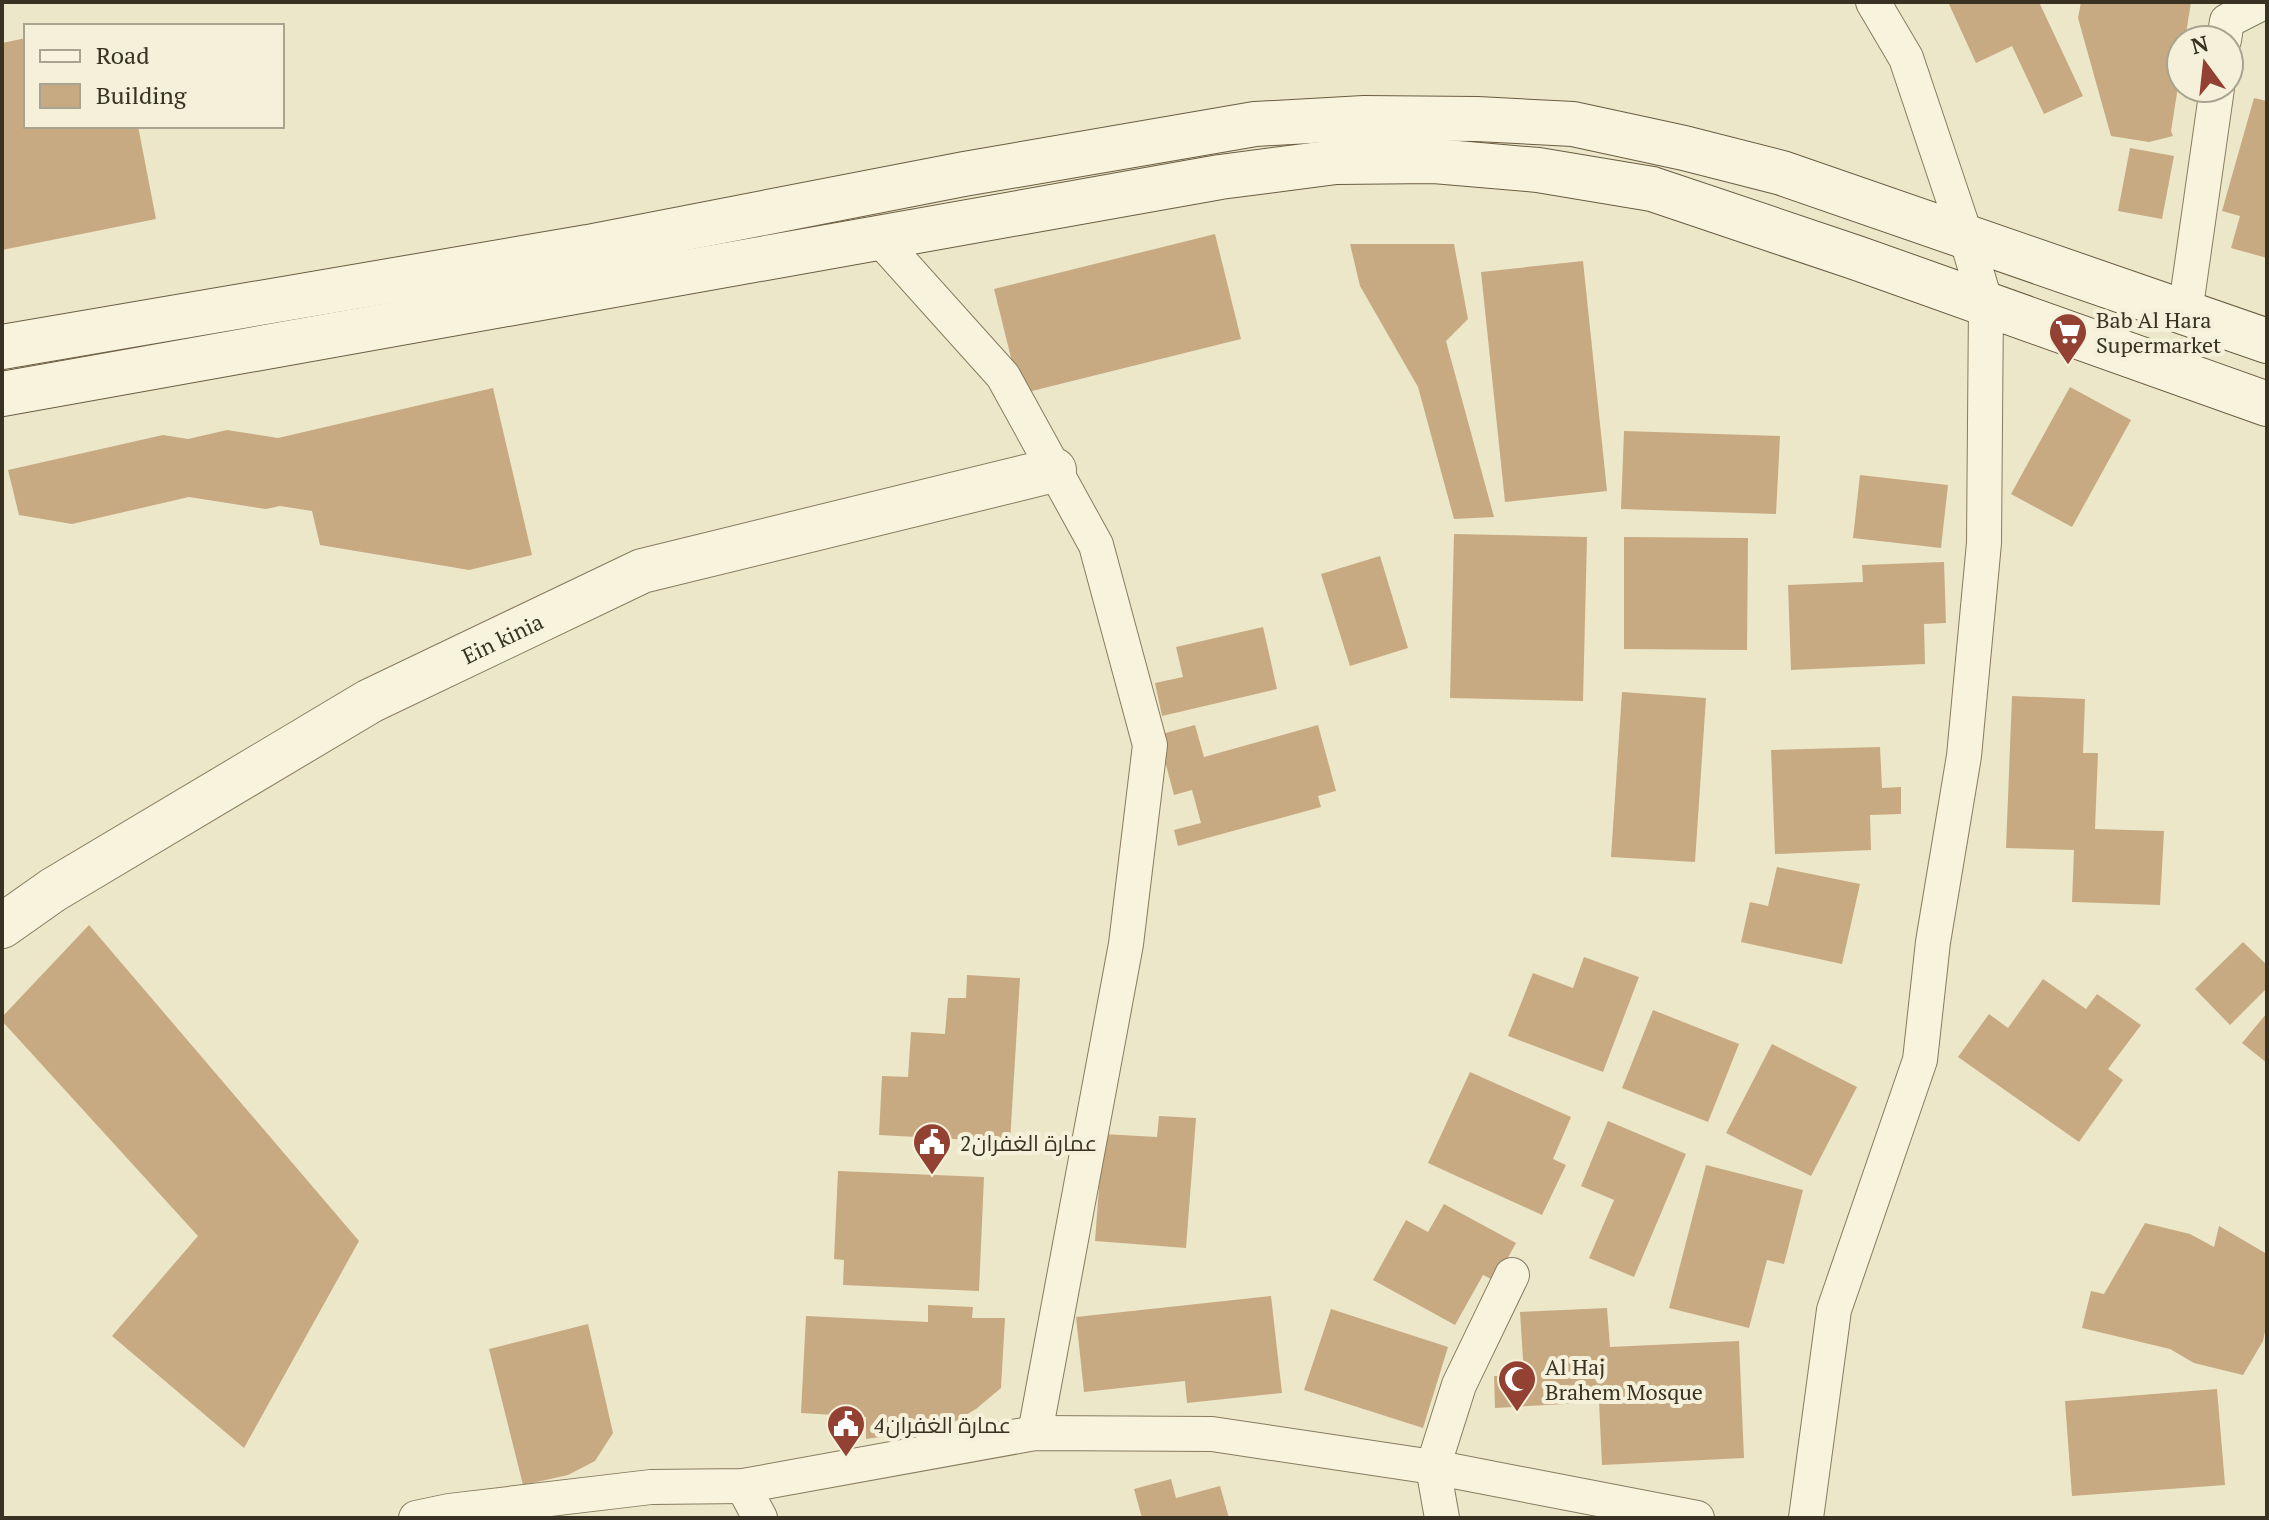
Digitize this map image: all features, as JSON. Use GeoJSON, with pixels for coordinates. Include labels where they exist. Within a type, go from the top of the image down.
{"type":"FeatureCollection","features":[{"type":"Feature","properties":{"kind":"main road"},"geometry":{"type":"LineString","coordinates":[[2,347],[588,247],[964,174],[1255,124],[1348,119],[1477,119],[1573,124],[1684,148],[1782,173],[2267,341]]}},
{"type":"Feature","properties":{"kind":"main road"},"geometry":{"type":"LineString","coordinates":[[2,394],[1220,177],[1336,162],[1434,161],[1538,170],[1652,189],[1857,258],[2267,404]]}},
{"type":"Feature","properties":{"kind":"main road","name":"Ein kinia"},"geometry":{"type":"LineString","coordinates":[[2,926],[53,890],[370,701],[642,571],[1054,470]]}},
{"type":"Feature","properties":{"kind":"street"},"geometry":{"type":"LineString","coordinates":[[1806,1518],[1834,1310],[1920,1060],[1933,942],[1964,756],[1984,543],[1986,304],[1906,58],[1873,2]]}},
{"type":"Feature","properties":{"kind":"street"},"geometry":{"type":"LineString","coordinates":[[2227,24],[2264,2]]}},
{"type":"Feature","properties":{"kind":"street"},"geometry":{"type":"LineString","coordinates":[[2185,313],[2215,104]]}},
{"type":"Feature","properties":{"kind":"street"},"geometry":{"type":"LineString","coordinates":[[879,238],[1003,376],[1096,545],[1150,745],[1126,944],[1035,1433]]}},
{"type":"Feature","properties":{"kind":"street"},"geometry":{"type":"LineString","coordinates":[[1442,1518],[1433,1467],[1459,1385],[1512,1275]]}},
{"type":"Feature","properties":{"kind":"street"},"geometry":{"type":"LineString","coordinates":[[416,1518],[449,1511],[651,1487],[743,1486],[1035,1433],[1212,1434],[1433,1467],[1697,1518]]}},
{"type":"Feature","properties":{"kind":"street"},"geometry":{"type":"LineString","coordinates":[[743,1486],[760,1518]]}},
{"type":"Feature","properties":{"kind":"building"},"geometry":{"type":"Polygon","coordinates":[[[1948,2],[2039,2],[2083,96],[2044,114],[2012,46],[1976,63],[1948,2]]]}},
{"type":"Feature","properties":{"kind":"building"},"geometry":{"type":"Polygon","coordinates":[[[2081,2],[2191,2],[2188,24],[2165,24],[2165,104],[2175,104],[2173,136],[2149,142],[2111,136],[2078,18],[2081,2]]]}},
{"type":"Feature","properties":{"kind":"building"},"geometry":{"type":"Polygon","coordinates":[[[24,38],[24,128],[138,128],[156,219],[2,250],[2,43],[24,38]]]}},
{"type":"Feature","properties":{"kind":"building"},"geometry":{"type":"Polygon","coordinates":[[[2254,98],[2267,101],[2267,258],[2231,248],[2240,216],[2222,211],[2254,98]]]}},
{"type":"Feature","properties":{"kind":"building"},"geometry":{"type":"Polygon","coordinates":[[[2130,148],[2174,156],[2162,219],[2118,211],[2130,148]]]}},
{"type":"Feature","properties":{"kind":"building"},"geometry":{"type":"Polygon","coordinates":[[[1215,234],[1241,339],[1020,394],[994,289],[1215,234]]]}},
{"type":"Feature","properties":{"kind":"building"},"geometry":{"type":"Polygon","coordinates":[[[1350,244],[1454,244],[1468,319],[1446,341],[1494,517],[1454,519],[1418,387],[1360,286],[1350,244]]]}},
{"type":"Feature","properties":{"kind":"building"},"geometry":{"type":"Polygon","coordinates":[[[1583,261],[1607,491],[1505,502],[1481,272],[1583,261]]]}},
{"type":"Feature","properties":{"kind":"building"},"geometry":{"type":"Polygon","coordinates":[[[2070,387],[2131,420],[2072,527],[2011,494],[2070,387]]]}},
{"type":"Feature","properties":{"kind":"building"},"geometry":{"type":"Polygon","coordinates":[[[493,388],[532,555],[469,570],[320,545],[312,511],[280,506],[266,509],[189,497],[72,524],[19,515],[8,470],[163,435],[188,439],[227,430],[278,438],[493,388]]]}},
{"type":"Feature","properties":{"kind":"building"},"geometry":{"type":"Polygon","coordinates":[[[1624,431],[1780,436],[1776,514],[1621,509],[1624,431]]]}},
{"type":"Feature","properties":{"kind":"building"},"geometry":{"type":"Polygon","coordinates":[[[1860,475],[1948,485],[1941,548],[1853,538],[1860,475]]]}},
{"type":"Feature","properties":{"kind":"building"},"geometry":{"type":"Polygon","coordinates":[[[1454,534],[1587,537],[1583,701],[1450,698],[1454,534]]]}},
{"type":"Feature","properties":{"kind":"building"},"geometry":{"type":"Polygon","coordinates":[[[1624,537],[1748,538],[1747,650],[1624,649],[1624,537]]]}},
{"type":"Feature","properties":{"kind":"building"},"geometry":{"type":"Polygon","coordinates":[[[1380,556],[1408,648],[1350,666],[1321,574],[1380,556]]]}},
{"type":"Feature","properties":{"kind":"building"},"geometry":{"type":"Polygon","coordinates":[[[1944,562],[1946,623],[1924,624],[1925,664],[1791,670],[1788,585],[1863,582],[1862,565],[1944,562]]]}},
{"type":"Feature","properties":{"kind":"building"},"geometry":{"type":"Polygon","coordinates":[[[1263,627],[1277,689],[1162,716],[1155,683],[1183,677],[1176,647],[1263,627]]]}},
{"type":"Feature","properties":{"kind":"building"},"geometry":{"type":"Polygon","coordinates":[[[1622,692],[1706,698],[1695,862],[1611,857],[1622,692]]]}},
{"type":"Feature","properties":{"kind":"building"},"geometry":{"type":"Polygon","coordinates":[[[2012,696],[2085,699],[2083,753],[2098,753],[2095,829],[2164,831],[2160,905],[2072,902],[2074,850],[2006,848],[2012,696]]]}},
{"type":"Feature","properties":{"kind":"building"},"geometry":{"type":"Polygon","coordinates":[[[1195,725],[1204,757],[1318,725],[1336,791],[1318,796],[1321,807],[1178,846],[1174,830],[1201,823],[1192,790],[1174,795],[1158,735],[1195,725]]]}},
{"type":"Feature","properties":{"kind":"building"},"geometry":{"type":"Polygon","coordinates":[[[1880,747],[1882,788],[1901,787],[1901,814],[1870,815],[1871,850],[1775,854],[1771,750],[1880,747]]]}},
{"type":"Feature","properties":{"kind":"building"},"geometry":{"type":"Polygon","coordinates":[[[1777,867],[1860,884],[1842,964],[1741,942],[1750,902],[1768,906],[1777,867]]]}},
{"type":"Feature","properties":{"kind":"building"},"geometry":{"type":"Polygon","coordinates":[[[89,925],[359,1241],[244,1448],[112,1336],[198,1236],[2,1021],[2,1017],[89,925]]]}},
{"type":"Feature","properties":{"kind":"building"},"geometry":{"type":"Polygon","coordinates":[[[2243,942],[2267,965],[2267,988],[2230,1025],[2195,989],[2243,942]]]}},
{"type":"Feature","properties":{"kind":"building"},"geometry":{"type":"Polygon","coordinates":[[[1584,957],[1639,977],[1603,1072],[1508,1036],[1533,973],[1573,988],[1584,957]]]}},
{"type":"Feature","properties":{"kind":"building"},"geometry":{"type":"Polygon","coordinates":[[[967,975],[1020,978],[1010,1142],[879,1135],[882,1076],[908,1077],[911,1032],[945,1034],[948,998],[966,998],[967,975]]]}},
{"type":"Feature","properties":{"kind":"building"},"geometry":{"type":"Polygon","coordinates":[[[2043,979],[2086,1009],[2097,994],[2141,1025],[2108,1069],[2123,1080],[2079,1142],[1958,1057],[1989,1014],[2008,1028],[2043,979]]]}},
{"type":"Feature","properties":{"kind":"building"},"geometry":{"type":"Polygon","coordinates":[[[1653,1010],[1739,1044],[1708,1122],[1622,1088],[1653,1010]]]}},
{"type":"Feature","properties":{"kind":"building"},"geometry":{"type":"Polygon","coordinates":[[[2267,1013],[2267,1063],[2242,1043],[2267,1013]]]}},
{"type":"Feature","properties":{"kind":"building"},"geometry":{"type":"Polygon","coordinates":[[[1772,1044],[1857,1087],[1811,1176],[1726,1133],[1772,1044]]]}},
{"type":"Feature","properties":{"kind":"building"},"geometry":{"type":"Polygon","coordinates":[[[1470,1072],[1571,1117],[1553,1159],[1566,1165],[1542,1215],[1428,1163],[1470,1072]]]}},
{"type":"Feature","properties":{"kind":"building"},"geometry":{"type":"Polygon","coordinates":[[[1159,1116],[1196,1118],[1186,1248],[1095,1241],[1103,1134],[1157,1137],[1159,1116]]]}},
{"type":"Feature","properties":{"kind":"building"},"geometry":{"type":"Polygon","coordinates":[[[1608,1121],[1686,1154],[1634,1277],[1589,1258],[1614,1200],[1581,1186],[1608,1121]]]}},
{"type":"Feature","properties":{"kind":"building"},"geometry":{"type":"Polygon","coordinates":[[[1706,1165],[1803,1190],[1784,1264],[1767,1260],[1749,1328],[1669,1308],[1706,1165]]]}},
{"type":"Feature","properties":{"kind":"building"},"geometry":{"type":"Polygon","coordinates":[[[838,1171],[984,1177],[979,1291],[843,1285],[844,1260],[834,1259],[838,1171]]]}},
{"type":"Feature","properties":{"kind":"building"},"geometry":{"type":"Polygon","coordinates":[[[1444,1204],[1516,1243],[1495,1281],[1483,1275],[1455,1325],[1373,1280],[1406,1220],[1428,1232],[1444,1204]]]}},
{"type":"Feature","properties":{"kind":"building"},"geometry":{"type":"Polygon","coordinates":[[[2145,1223],[2190,1234],[2214,1247],[2219,1226],[2267,1254],[2267,1323],[2263,1341],[2243,1375],[2194,1363],[2170,1349],[2082,1328],[2091,1291],[2104,1294],[2145,1223]]]}},
{"type":"Feature","properties":{"kind":"building"},"geometry":{"type":"Polygon","coordinates":[[[1271,1296],[1282,1393],[1187,1403],[1185,1381],[1084,1392],[1076,1317],[1271,1296]]]}},
{"type":"Feature","properties":{"kind":"building"},"geometry":{"type":"Polygon","coordinates":[[[928,1305],[973,1307],[972,1318],[1005,1318],[1001,1388],[976,1409],[944,1428],[866,1439],[866,1417],[801,1413],[806,1316],[928,1322],[928,1305]]]}},
{"type":"Feature","properties":{"kind":"building"},"geometry":{"type":"Polygon","coordinates":[[[1607,1308],[1610,1347],[1739,1341],[1744,1458],[1602,1465],[1599,1402],[1495,1408],[1494,1376],[1524,1375],[1520,1312],[1607,1308]]]}},
{"type":"Feature","properties":{"kind":"building"},"geometry":{"type":"Polygon","coordinates":[[[1331,1309],[1448,1347],[1423,1428],[1304,1390],[1331,1309]]]}},
{"type":"Feature","properties":{"kind":"building"},"geometry":{"type":"Polygon","coordinates":[[[588,1324],[613,1433],[595,1461],[568,1475],[523,1485],[489,1349],[588,1324]]]}},
{"type":"Feature","properties":{"kind":"building"},"geometry":{"type":"Polygon","coordinates":[[[2217,1389],[2225,1485],[2072,1496],[2065,1401],[2217,1389]]]}},
{"type":"Feature","properties":{"kind":"building"},"geometry":{"type":"Polygon","coordinates":[[[1171,1479],[1176,1498],[1220,1486],[1229,1518],[1142,1518],[1134,1489],[1171,1479]]]}},
{"type":"Feature","properties":{"kind":"place","name":"Bab Al Hara Supermarket"},"geometry":{"type":"Point","coordinates":[2068,366]}},
{"type":"Feature","properties":{"kind":"place","name":"عمارة الغفران2"},"geometry":{"type":"Point","coordinates":[932,1176]}},
{"type":"Feature","properties":{"kind":"place","name":"Al Haj Brahem Mosque"},"geometry":{"type":"Point","coordinates":[1517,1413]}},
{"type":"Feature","properties":{"kind":"place","name":"عمارة الغفران4"},"geometry":{"type":"Point","coordinates":[846,1458]}}]}
